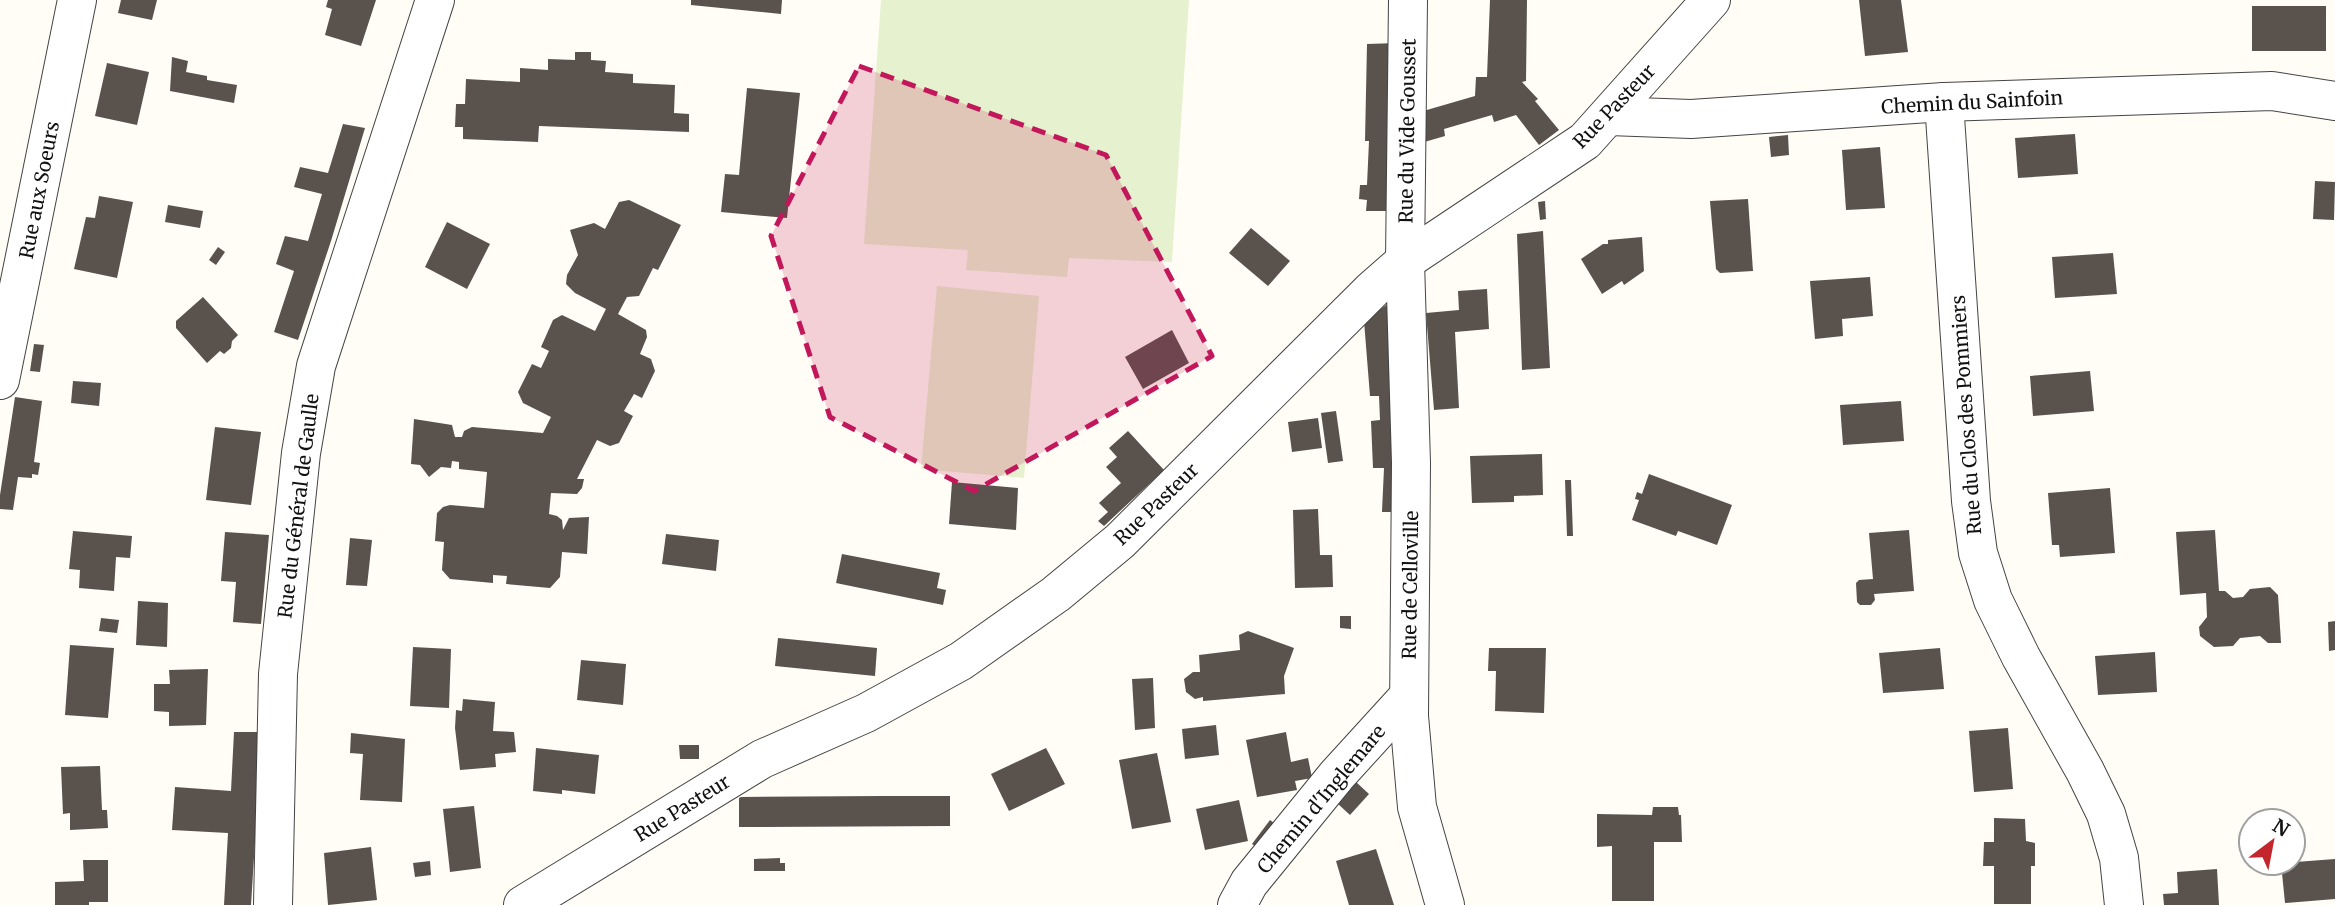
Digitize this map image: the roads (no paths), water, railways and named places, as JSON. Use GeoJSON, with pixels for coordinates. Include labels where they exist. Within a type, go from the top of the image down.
{"type":"FeatureCollection","features":[{"type":"Feature","properties":{"kind":"street","name":"Rue aux Soeurs"},"geometry":{"type":"LineString","coordinates":[[0,380],[77,0]]}},
{"type":"Feature","properties":{"kind":"street","name":"Rue du Général de Gaulle"},"geometry":{"type":"LineString","coordinates":[[272,905],[278,674],[300,453],[316,366],[435,0]]}},
{"type":"Feature","properties":{"kind":"street","name":"Rue du Vide Gousset"},"geometry":{"type":"LineString","coordinates":[[1405,261],[1408,0]]}},
{"type":"Feature","properties":{"kind":"street","name":"Rue Pasteur"},"geometry":{"type":"LineString","coordinates":[[523,905],[762,759],[866,713],[961,661],[1056,593],[1120,541],[1373,289],[1405,261],[1585,141],[1711,0]]}},
{"type":"Feature","properties":{"kind":"street","name":"Chemin du Sainfoin"},"geometry":{"type":"LineString","coordinates":[[1609,116],[1691,119],[1944,102],[2272,91],[2335,101]]}},
{"type":"Feature","properties":{"kind":"street","name":"Rue du Clos des Pommiers"},"geometry":{"type":"LineString","coordinates":[[1944,102],[1970,487],[1978,553],[1993,600],[2106,814],[2119,858],[2124,905]]}},
{"type":"Feature","properties":{"kind":"street","name":"Rue de Celloville"},"geometry":{"type":"LineString","coordinates":[[1405,261],[1411,463],[1409,716],[1417,807],[1445,905]]}},
{"type":"Feature","properties":{"kind":"street","name":"Chemin d'Inglemare"},"geometry":{"type":"LineString","coordinates":[[1237,905],[1250,883],[1337,775],[1409,696]]}}]}
